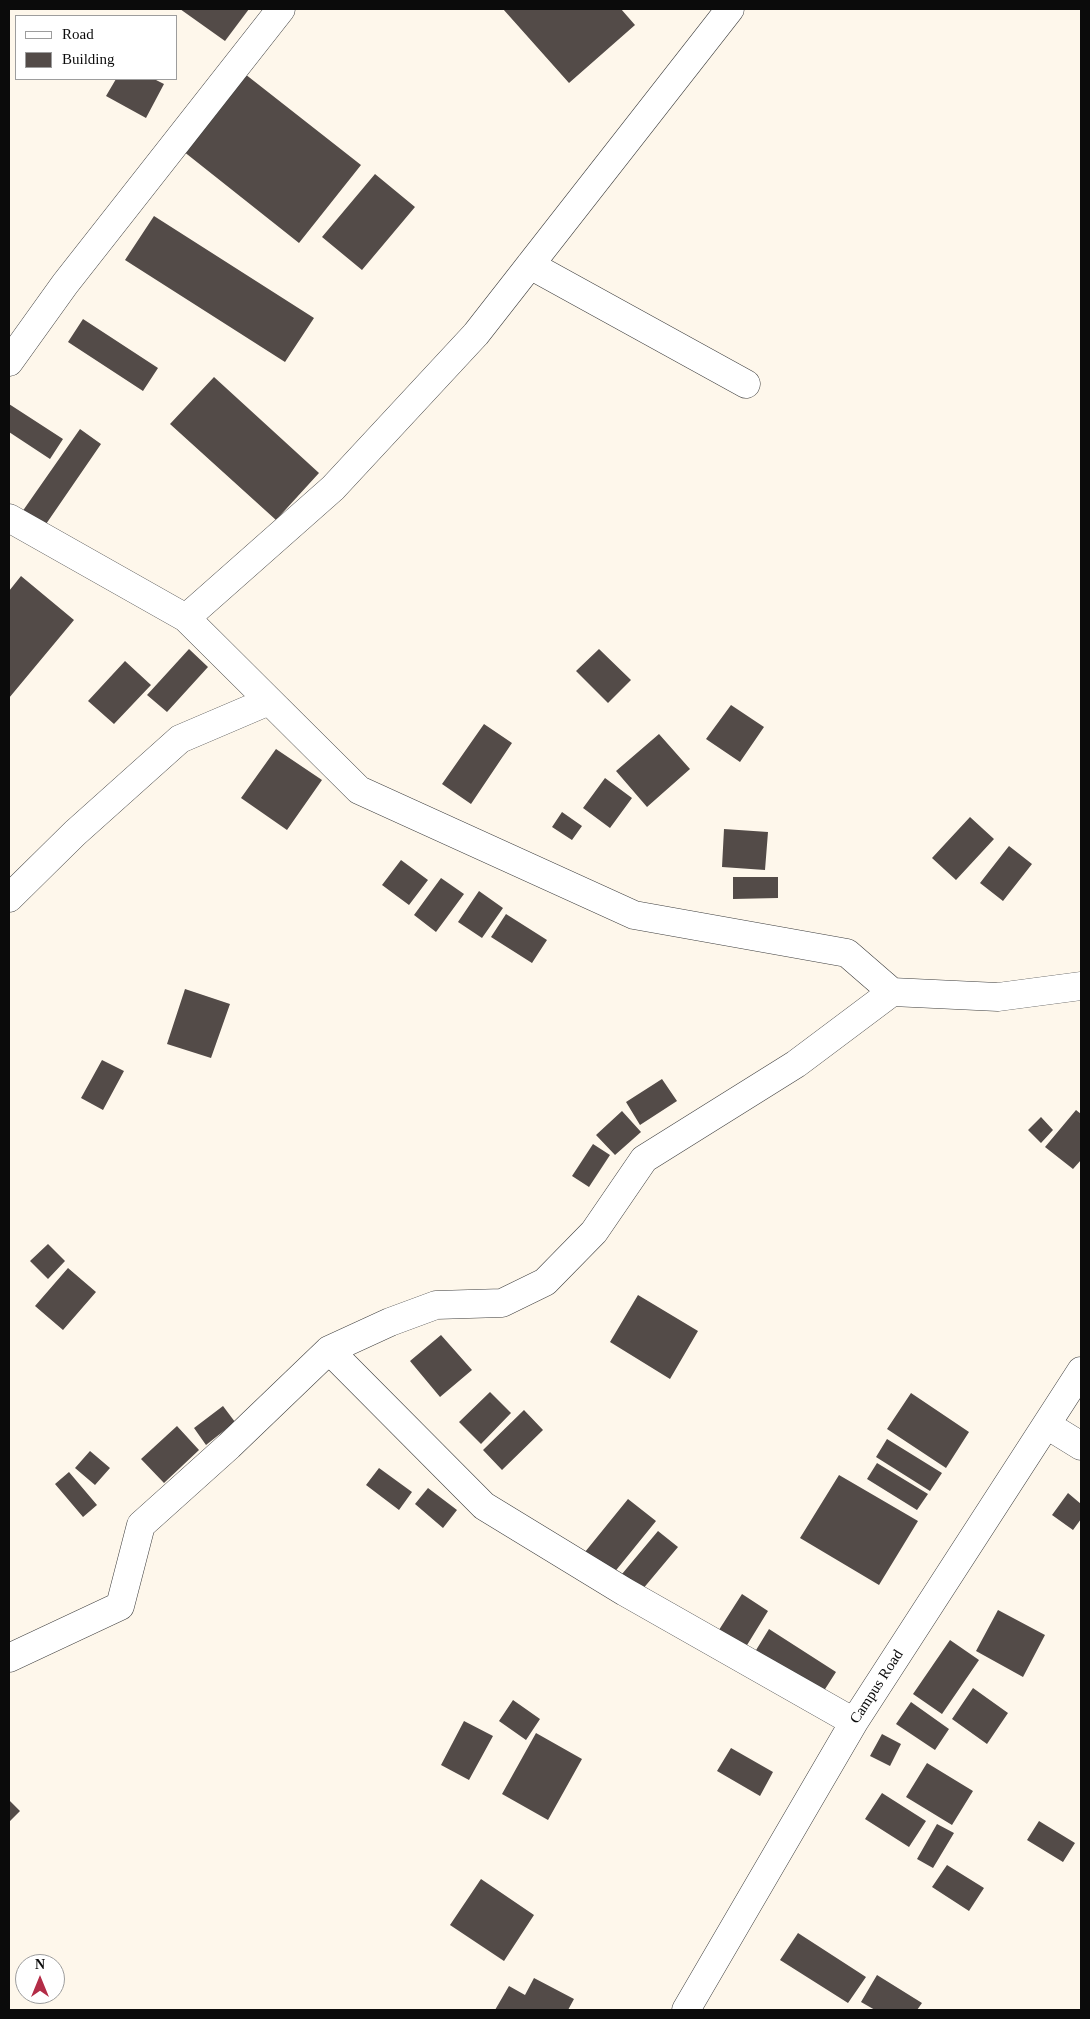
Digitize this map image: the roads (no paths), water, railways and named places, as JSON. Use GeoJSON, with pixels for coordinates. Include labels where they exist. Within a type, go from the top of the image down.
{"type":"FeatureCollection","features":[{"type":"Feature","properties":{"kind":"street"},"geometry":{"type":"LineString","coordinates":[[9,362],[65,284],[281,9]]}},
{"type":"Feature","properties":{"kind":"street"},"geometry":{"type":"LineString","coordinates":[[186,618],[333,488],[476,334],[730,9]]}},
{"type":"Feature","properties":{"kind":"street"},"geometry":{"type":"LineString","coordinates":[[530,265],[746,384]]}},
{"type":"Feature","properties":{"kind":"street"},"geometry":{"type":"LineString","coordinates":[[9,518],[186,618],[359,790],[634,916],[847,953],[892,992],[998,997],[1081,986]]}},
{"type":"Feature","properties":{"kind":"street"},"geometry":{"type":"LineString","coordinates":[[9,898],[75,833],[180,739],[269,700]]}},
{"type":"Feature","properties":{"kind":"street"},"geometry":{"type":"LineString","coordinates":[[9,1658],[120,1606],[141,1525],[329,1350],[390,1322],[436,1305],[502,1303],[544,1282],[594,1232],[644,1159],[796,1064],[892,992]]}},
{"type":"Feature","properties":{"kind":"street"},"geometry":{"type":"LineString","coordinates":[[329,1350],[484,1506],[625,1592],[854,1722]]}},
{"type":"Feature","properties":{"kind":"street","name":"Campus Road"},"geometry":{"type":"LineString","coordinates":[[686,2010],[854,1722],[1081,1371]]}},
{"type":"Feature","properties":{"kind":"street"},"geometry":{"type":"LineString","coordinates":[[1046,1425],[1081,1446]]}}]}
